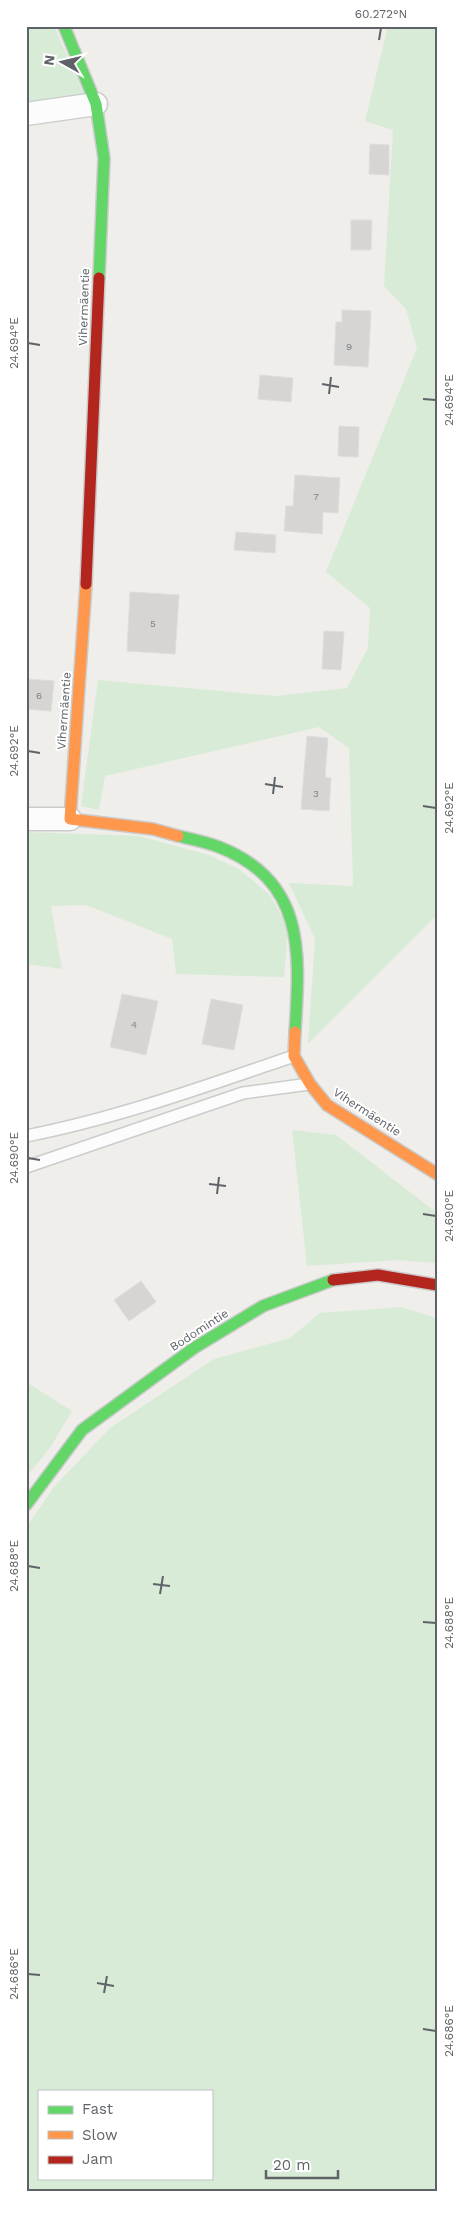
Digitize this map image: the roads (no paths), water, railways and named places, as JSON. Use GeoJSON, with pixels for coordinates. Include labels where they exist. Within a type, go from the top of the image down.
{"type":"FeatureCollection","features":[{"type":"Feature","properties":{"kind":"street","name":"Vihermäentie"},"geometry":{"type":"LineString","coordinates":[[64,26],[96,104],[104,158],[89,534],[70,819]]}},
{"type":"Feature","properties":{"kind":"street"},"geometry":{"type":"LineString","coordinates":[[26,114],[96,104]]}},
{"type":"Feature","properties":{"kind":"street"},"geometry":{"type":"LineString","coordinates":[[26,819],[70,819],[153,829],[219,846],[249,863],[279,890],[294,926],[298,982],[294,1056]]}},
{"type":"Feature","properties":{"kind":"street","name":"Vihermäentie"},"geometry":{"type":"LineString","coordinates":[[294,1056],[310,1084],[327,1105],[437,1174]]}},
{"type":"Feature","properties":{"kind":"street","name":"Bodomintie"},"geometry":{"type":"LineString","coordinates":[[26,1506],[82,1430],[194,1348],[263,1306],[332,1280],[378,1275],[437,1285]]}},
{"type":"Feature","properties":{"kind":"lane"},"geometry":{"type":"LineString","coordinates":[[26,1136],[56,1130],[155,1103],[294,1056]]}},
{"type":"Feature","properties":{"kind":"lane"},"geometry":{"type":"LineString","coordinates":[[26,1167],[244,1093],[310,1084]]}}]}
